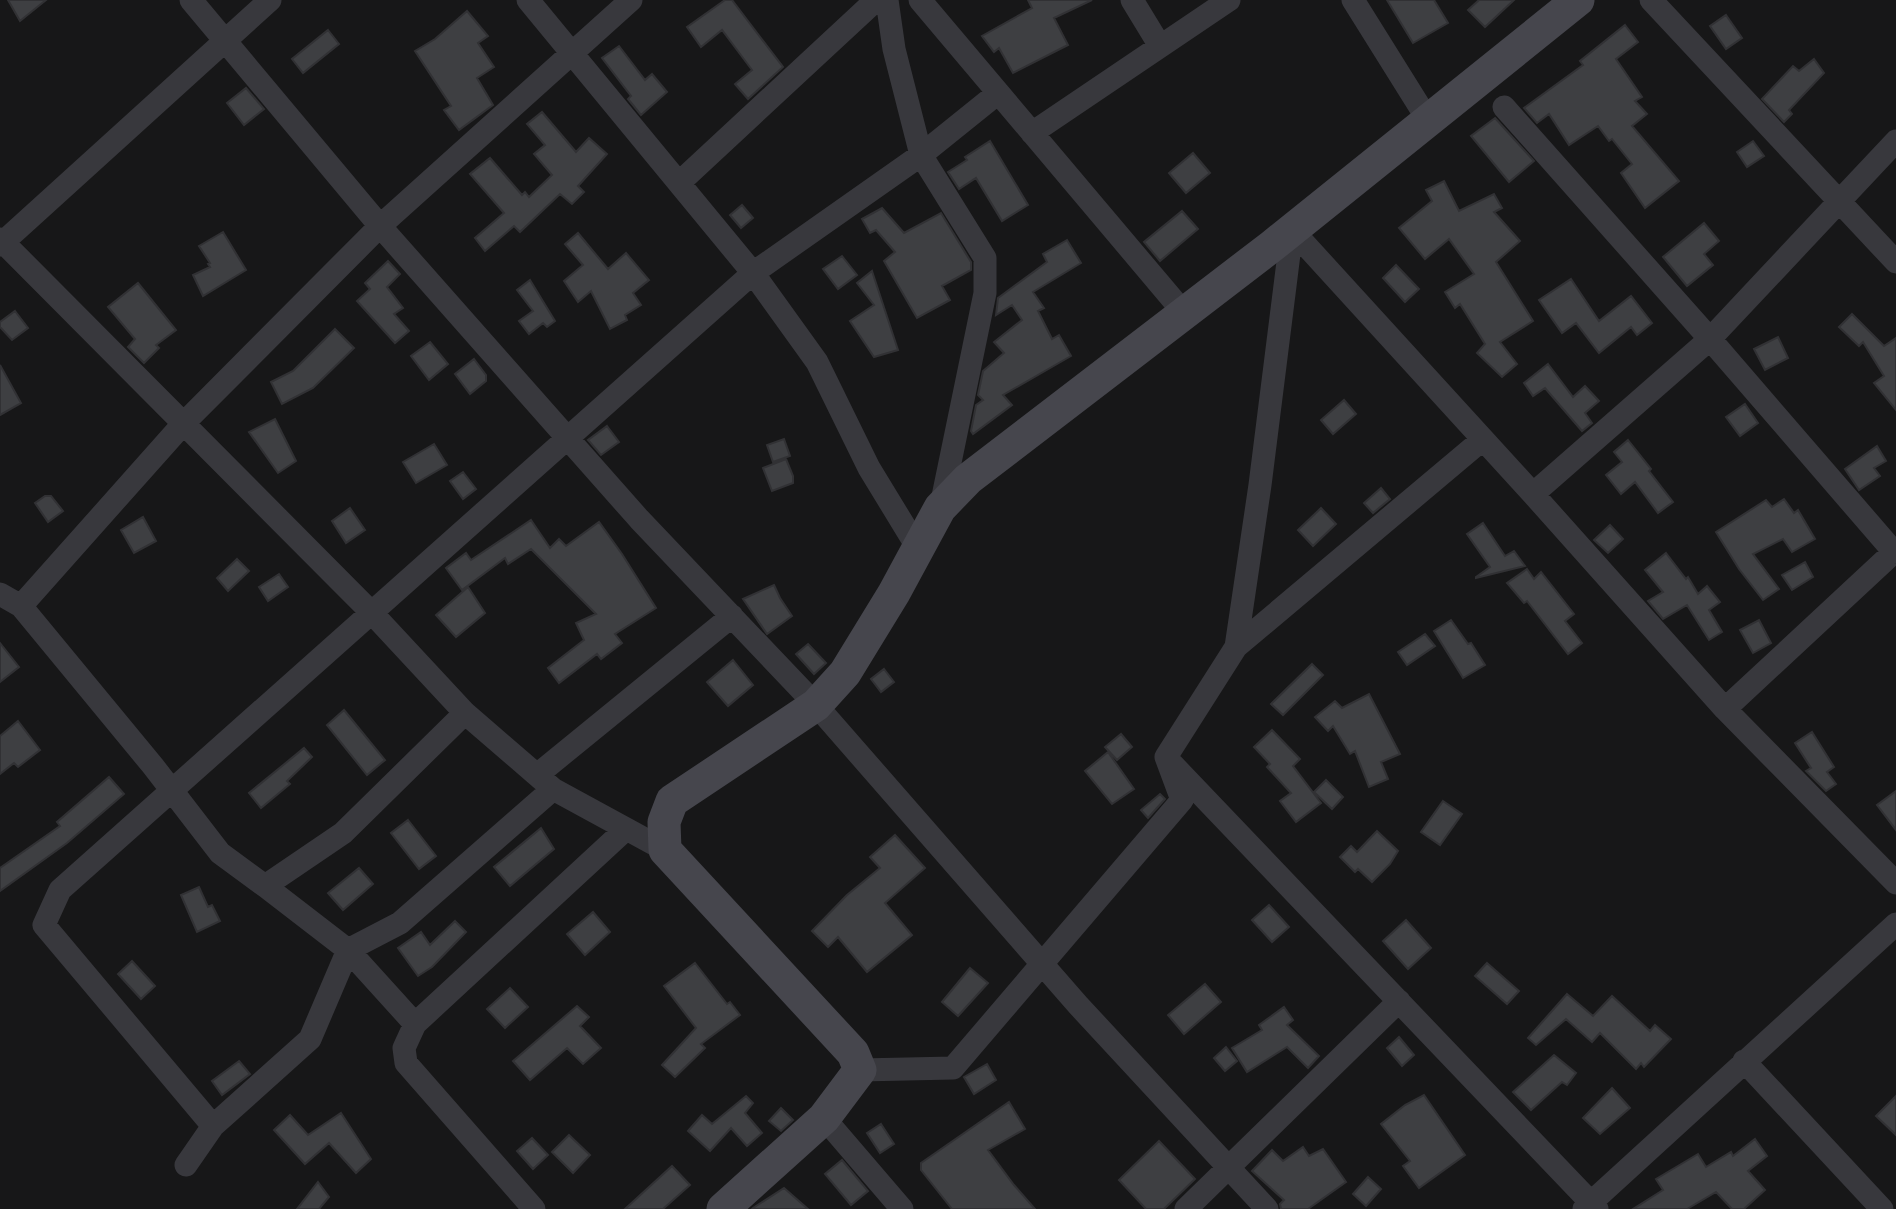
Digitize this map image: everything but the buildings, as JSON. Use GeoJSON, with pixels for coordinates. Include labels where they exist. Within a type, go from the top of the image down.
{"type":"FeatureCollection","features":[{"type":"Feature","properties":{"kind":"street"},"geometry":{"type":"LineString","coordinates":[[191,0],[380,226],[639,519],[816,705],[1043,965],[1267,1209]]}},
{"type":"Feature","properties":{"kind":"street"},"geometry":{"type":"LineString","coordinates":[[270,0],[1,242],[372,613],[465,713],[545,782],[665,850],[853,1053],[860,1070]]}},
{"type":"Feature","properties":{"kind":"street"},"geometry":{"type":"LineString","coordinates":[[528,0],[753,274],[817,362],[869,468],[919,550]]}},
{"type":"Feature","properties":{"kind":"street"},"geometry":{"type":"LineString","coordinates":[[21,606],[183,424],[380,226],[631,0]]}},
{"type":"Feature","properties":{"kind":"street"},"geometry":{"type":"LineString","coordinates":[[679,183],[876,0]]}},
{"type":"Feature","properties":{"kind":"street"},"geometry":{"type":"LineString","coordinates":[[665,850],[664,822],[672,801],[816,705],[845,673],[919,550],[940,508],[985,293],[985,257],[921,155],[894,49],[887,0]]}},
{"type":"Feature","properties":{"kind":"street"},"geometry":{"type":"LineString","coordinates":[[920,0],[1185,314]]}},
{"type":"Feature","properties":{"kind":"street"},"geometry":{"type":"LineString","coordinates":[[1132,0],[1160,46]]}},
{"type":"Feature","properties":{"kind":"street"},"geometry":{"type":"LineString","coordinates":[[1032,132],[1229,0]]}},
{"type":"Feature","properties":{"kind":"street"},"geometry":{"type":"LineString","coordinates":[[1353,0],[1428,120]]}},
{"type":"Feature","properties":{"kind":"street"},"geometry":{"type":"LineString","coordinates":[[940,508],[968,479],[1016,440],[1185,314],[1578,0]]}},
{"type":"Feature","properties":{"kind":"street"},"geometry":{"type":"LineString","coordinates":[[1651,0],[1896,262]]}},
{"type":"Feature","properties":{"kind":"street"},"geometry":{"type":"LineString","coordinates":[[213,1126],[44,925],[60,890],[753,274],[921,155],[998,93]]}},
{"type":"Feature","properties":{"kind":"street"},"geometry":{"type":"LineString","coordinates":[[1504,107],[1895,551],[1726,709]]}},
{"type":"Feature","properties":{"kind":"street"},"geometry":{"type":"LineString","coordinates":[[1533,494],[1710,339],[1896,141]]}},
{"type":"Feature","properties":{"kind":"street"},"geometry":{"type":"LineString","coordinates":[[1292,230],[1726,709],[1896,883]]}},
{"type":"Feature","properties":{"kind":"street"},"geometry":{"type":"LineString","coordinates":[[1236,647],[1264,460],[1292,230]]}},
{"type":"Feature","properties":{"kind":"street"},"geometry":{"type":"LineString","coordinates":[[1166,757],[1236,647],[1482,440]]}},
{"type":"Feature","properties":{"kind":"street"},"geometry":{"type":"LineString","coordinates":[[0,594],[21,606],[220,853],[348,950],[415,1024]]}},
{"type":"Feature","properties":{"kind":"street"},"geometry":{"type":"LineString","coordinates":[[186,1165],[213,1126],[310,1039],[348,950],[400,923],[545,782],[732,616]]}},
{"type":"Feature","properties":{"kind":"street"},"geometry":{"type":"LineString","coordinates":[[265,886],[343,833],[465,713]]}},
{"type":"Feature","properties":{"kind":"street"},"geometry":{"type":"LineString","coordinates":[[860,1070],[953,1068],[1182,800],[1166,757]]}},
{"type":"Feature","properties":{"kind":"street"},"geometry":{"type":"LineString","coordinates":[[1166,757],[1591,1207],[1744,1061],[1896,924]]}},
{"type":"Feature","properties":{"kind":"street"},"geometry":{"type":"LineString","coordinates":[[534,1209],[406,1063],[404,1048],[415,1024],[626,829]]}},
{"type":"Feature","properties":{"kind":"street"},"geometry":{"type":"LineString","coordinates":[[1186,1209],[1399,1001]]}},
{"type":"Feature","properties":{"kind":"street"},"geometry":{"type":"LineString","coordinates":[[1744,1061],[1882,1209]]}},
{"type":"Feature","properties":{"kind":"street"},"geometry":{"type":"LineString","coordinates":[[723,1209],[824,1118],[860,1070]]}},
{"type":"Feature","properties":{"kind":"street"},"geometry":{"type":"LineString","coordinates":[[824,1118],[902,1209]]}}]}
